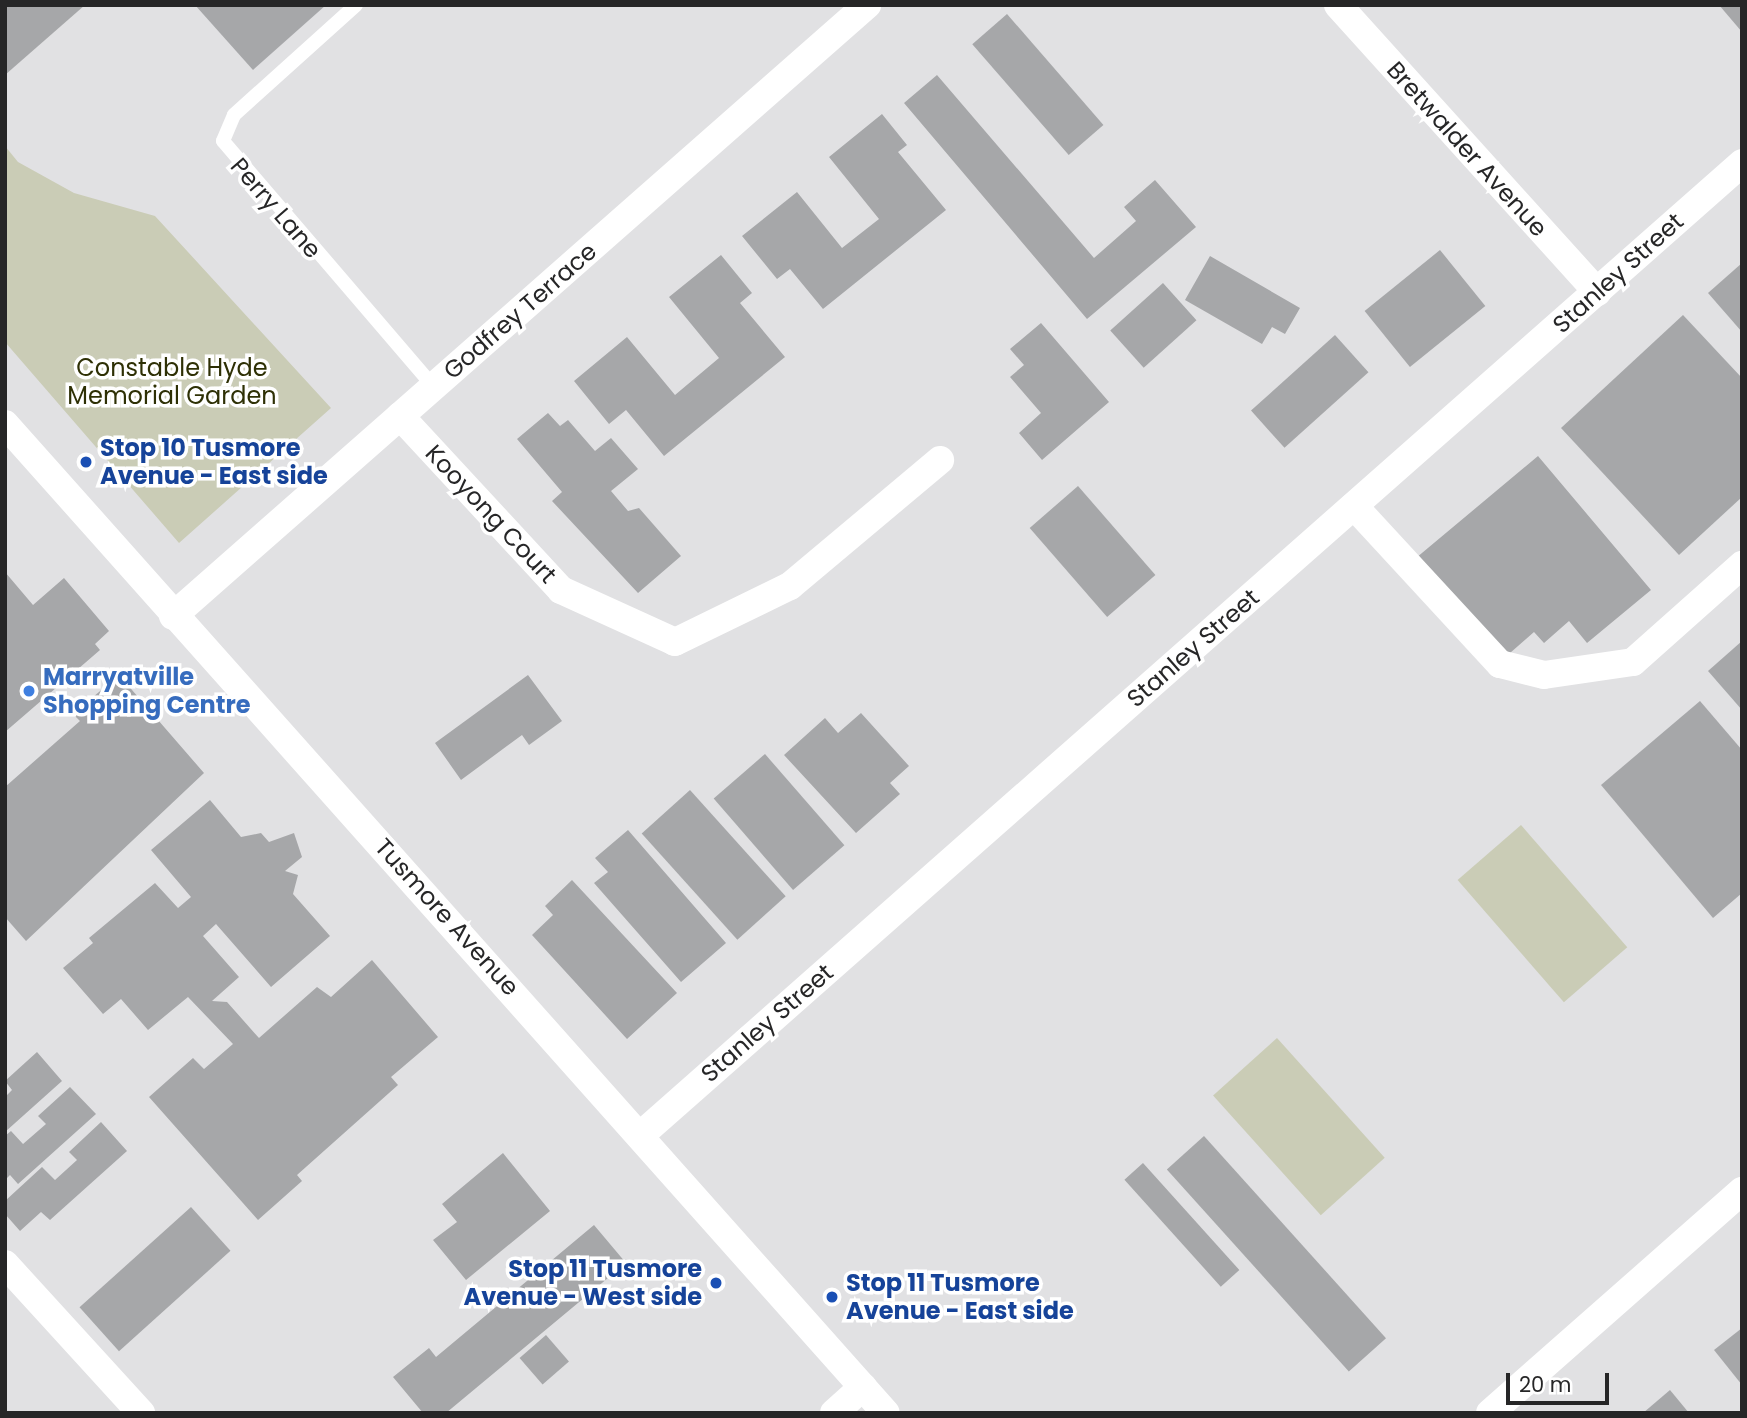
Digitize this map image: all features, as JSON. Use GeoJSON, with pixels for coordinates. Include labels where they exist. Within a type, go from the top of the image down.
{"type":"FeatureCollection","features":[{"type":"Feature","properties":{"kind":"street","name":"Godfrey Terrace"},"geometry":{"type":"LineString","coordinates":[[173,616],[867,5]]}},
{"type":"Feature","properties":{"kind":"street","name":"Bretwalder Avenue"},"geometry":{"type":"LineString","coordinates":[[1338,5],[1597,292]]}},
{"type":"Feature","properties":{"kind":"street","name":"Stanley Street"},"geometry":{"type":"LineString","coordinates":[[643,1133],[1742,163]]}},
{"type":"Feature","properties":{"kind":"street","name":"Kooyong Court"},"geometry":{"type":"LineString","coordinates":[[400,416],[561,590],[674,642],[790,586],[940,460]]}},
{"type":"Feature","properties":{"kind":"street","name":"Tusmore Avenue"},"geometry":{"type":"LineString","coordinates":[[5,424],[173,616],[643,1133],[886,1413]]}},
{"type":"Feature","properties":{"kind":"street"},"geometry":{"type":"LineString","coordinates":[[1354,506],[1500,664],[1544,675],[1633,662],[1742,565]]}},
{"type":"Feature","properties":{"kind":"street"},"geometry":{"type":"LineString","coordinates":[[1490,1413],[1742,1191]]}},
{"type":"Feature","properties":{"kind":"street"},"geometry":{"type":"LineString","coordinates":[[5,1264],[141,1413]]}},
{"type":"Feature","properties":{"kind":"street"},"geometry":{"type":"LineString","coordinates":[[834,1413],[863,1387]]}},
{"type":"Feature","properties":{"kind":"lane","name":"Perry Lane"},"geometry":{"type":"LineString","coordinates":[[356,5],[234,115],[223,141],[434,387]]}},
{"type":"Feature","properties":{"kind":"green space","name":"Constable Hyde Memorial Garden"},"geometry":{"type":"Polygon","coordinates":[[[5,146],[18,162],[74,193],[155,216],[331,408],[179,543],[5,342],[5,146]]]}},
{"type":"Feature","properties":{"kind":"green space"},"geometry":{"type":"Polygon","coordinates":[[[1521,825],[1627,947],[1564,1002],[1458,880],[1521,825]]]}},
{"type":"Feature","properties":{"kind":"green space"},"geometry":{"type":"Polygon","coordinates":[[[1277,1038],[1385,1158],[1321,1215],[1213,1096],[1277,1038]]]}},
{"type":"Feature","properties":{"kind":"building"},"geometry":{"type":"Polygon","coordinates":[[[5,5],[85,5],[5,75],[5,5]]]}},
{"type":"Feature","properties":{"kind":"building"},"geometry":{"type":"Polygon","coordinates":[[[195,5],[326,5],[253,70],[195,5]]]}},
{"type":"Feature","properties":{"kind":"building"},"geometry":{"type":"Polygon","coordinates":[[[1719,5],[1742,5],[1742,32],[1719,5]]]}},
{"type":"Feature","properties":{"kind":"building"},"geometry":{"type":"Polygon","coordinates":[[[1007,14],[1103,125],[1069,155],[972,44],[1007,14]]]}},
{"type":"Feature","properties":{"kind":"building"},"geometry":{"type":"Polygon","coordinates":[[[937,75],[1094,258],[1136,221],[1124,207],[1155,180],[1196,227],[1087,319],[904,103],[937,75]]]}},
{"type":"Feature","properties":{"kind":"building"},"geometry":{"type":"Polygon","coordinates":[[[882,114],[907,145],[898,152],[946,210],[823,309],[790,269],[777,279],[742,236],[797,192],[842,248],[879,219],[829,157],[882,114]]]}},
{"type":"Feature","properties":{"kind":"building"},"geometry":{"type":"Polygon","coordinates":[[[1440,250],[1485,306],[1410,367],[1365,311],[1440,250]]]}},
{"type":"Feature","properties":{"kind":"building"},"geometry":{"type":"Polygon","coordinates":[[[721,255],[752,293],[740,303],[785,357],[664,456],[626,410],[609,424],[574,381],[627,337],[675,395],[719,358],[669,297],[721,255]]]}},
{"type":"Feature","properties":{"kind":"building"},"geometry":{"type":"Polygon","coordinates":[[[1210,256],[1300,308],[1285,334],[1272,327],[1262,344],[1185,300],[1210,256]]]}},
{"type":"Feature","properties":{"kind":"building"},"geometry":{"type":"Polygon","coordinates":[[[1742,263],[1742,332],[1708,293],[1742,263]]]}},
{"type":"Feature","properties":{"kind":"building"},"geometry":{"type":"Polygon","coordinates":[[[1163,283],[1196,320],[1144,368],[1110,331],[1163,283]]]}},
{"type":"Feature","properties":{"kind":"building"},"geometry":{"type":"Polygon","coordinates":[[[1683,315],[1742,378],[1742,497],[1679,555],[1561,428],[1683,315]]]}},
{"type":"Feature","properties":{"kind":"building"},"geometry":{"type":"Polygon","coordinates":[[[1041,323],[1109,402],[1042,460],[1019,433],[1041,413],[1010,377],[1024,365],[1010,349],[1041,323]]]}},
{"type":"Feature","properties":{"kind":"building"},"geometry":{"type":"Polygon","coordinates":[[[1335,335],[1368,372],[1284,448],[1251,411],[1335,335]]]}},
{"type":"Feature","properties":{"kind":"building"},"geometry":{"type":"Polygon","coordinates":[[[548,413],[560,426],[568,420],[595,451],[611,438],[638,469],[611,491],[628,511],[639,508],[681,556],[638,593],[552,501],[562,492],[517,439],[548,413]]]}},
{"type":"Feature","properties":{"kind":"building"},"geometry":{"type":"Polygon","coordinates":[[[1538,456],[1651,590],[1587,643],[1569,621],[1544,643],[1534,632],[1502,660],[1416,558],[1538,456]]]}},
{"type":"Feature","properties":{"kind":"building"},"geometry":{"type":"Polygon","coordinates":[[[1078,486],[1155,575],[1107,617],[1030,528],[1078,486]]]}},
{"type":"Feature","properties":{"kind":"building","name":"Marryatville Shopping Centre"},"geometry":{"type":"Polygon","coordinates":[[[5,572],[33,605],[64,578],[109,631],[95,644],[100,650],[5,732],[5,572]]]}},
{"type":"Feature","properties":{"kind":"building"},"geometry":{"type":"Polygon","coordinates":[[[1742,641],[1742,710],[1708,671],[1742,641]]]}},
{"type":"Feature","properties":{"kind":"building"},"geometry":{"type":"Polygon","coordinates":[[[119,675],[204,773],[26,941],[5,917],[5,787],[80,721],[73,714],[119,675]]]}},
{"type":"Feature","properties":{"kind":"building"},"geometry":{"type":"Polygon","coordinates":[[[528,675],[562,721],[529,745],[522,735],[461,780],[435,743],[528,675]]]}},
{"type":"Feature","properties":{"kind":"building"},"geometry":{"type":"Polygon","coordinates":[[[1700,701],[1742,750],[1742,893],[1713,918],[1601,785],[1700,701]]]}},
{"type":"Feature","properties":{"kind":"building"},"geometry":{"type":"Polygon","coordinates":[[[861,713],[909,766],[890,783],[900,794],[856,833],[784,755],[825,718],[838,733],[861,713]]]}},
{"type":"Feature","properties":{"kind":"building"},"geometry":{"type":"Polygon","coordinates":[[[765,754],[844,845],[793,890],[714,799],[765,754]]]}},
{"type":"Feature","properties":{"kind":"building"},"geometry":{"type":"Polygon","coordinates":[[[690,790],[786,896],[737,940],[642,833],[690,790]]]}},
{"type":"Feature","properties":{"kind":"building"},"geometry":{"type":"Polygon","coordinates":[[[210,800],[241,837],[261,833],[269,842],[294,833],[302,857],[285,871],[298,875],[293,894],[330,936],[271,987],[216,924],[203,936],[239,977],[212,1001],[227,1002],[259,1038],[317,987],[331,997],[372,960],[438,1037],[391,1077],[398,1085],[297,1175],[302,1181],[258,1220],[149,1097],[193,1058],[204,1069],[233,1044],[188,997],[148,1030],[121,999],[103,1014],[63,968],[93,943],[89,938],[155,883],[178,908],[191,897],[151,850],[210,800]]]}},
{"type":"Feature","properties":{"kind":"building"},"geometry":{"type":"Polygon","coordinates":[[[628,830],[726,943],[681,982],[594,883],[608,872],[595,858],[628,830]]]}},
{"type":"Feature","properties":{"kind":"building"},"geometry":{"type":"Polygon","coordinates":[[[572,880],[677,993],[627,1039],[532,935],[553,915],[545,906],[572,880]]]}},
{"type":"Feature","properties":{"kind":"building"},"geometry":{"type":"Polygon","coordinates":[[[37,1052],[62,1081],[5,1132],[5,1097],[12,1090],[5,1081],[37,1052]]]}},
{"type":"Feature","properties":{"kind":"building"},"geometry":{"type":"Polygon","coordinates":[[[70,1087],[96,1114],[18,1184],[10,1175],[5,1180],[5,1136],[11,1131],[23,1144],[46,1124],[38,1116],[70,1087]]]}},
{"type":"Feature","properties":{"kind":"building"},"geometry":{"type":"Polygon","coordinates":[[[101,1122],[127,1151],[50,1220],[41,1212],[20,1231],[5,1214],[5,1201],[42,1167],[55,1180],[77,1160],[69,1152],[101,1122]]]}},
{"type":"Feature","properties":{"kind":"building"},"geometry":{"type":"Polygon","coordinates":[[[1204,1136],[1386,1338],[1349,1372],[1167,1169],[1204,1136]]]}},
{"type":"Feature","properties":{"kind":"building"},"geometry":{"type":"Polygon","coordinates":[[[503,1153],[550,1211],[466,1280],[433,1240],[457,1222],[442,1204],[503,1153]]]}},
{"type":"Feature","properties":{"kind":"building"},"geometry":{"type":"Polygon","coordinates":[[[1143,1163],[1239,1270],[1221,1287],[1124,1180],[1143,1163]]]}},
{"type":"Feature","properties":{"kind":"building"},"geometry":{"type":"Polygon","coordinates":[[[191,1207],[230,1251],[119,1351],[80,1307],[191,1207]]]}},
{"type":"Feature","properties":{"kind":"building"},"geometry":{"type":"Polygon","coordinates":[[[594,1225],[626,1263],[446,1413],[423,1413],[393,1377],[429,1348],[436,1357],[594,1225]]]}},
{"type":"Feature","properties":{"kind":"building"},"geometry":{"type":"Polygon","coordinates":[[[1742,1328],[1742,1385],[1714,1350],[1742,1328]]]}},
{"type":"Feature","properties":{"kind":"building"},"geometry":{"type":"Polygon","coordinates":[[[546,1335],[569,1361],[543,1384],[520,1358],[546,1335]]]}},
{"type":"Feature","properties":{"kind":"building"},"geometry":{"type":"Polygon","coordinates":[[[1670,1390],[1689,1413],[1643,1413],[1670,1390]]]}},
{"type":"Feature","properties":{"kind":"place","name":"Stop 10 Tusmore Avenue - East side"},"geometry":{"type":"Point","coordinates":[86,462]}},
{"type":"Feature","properties":{"kind":"place","name":"Marryatville Shopping Centre"},"geometry":{"type":"Point","coordinates":[29,691]}},
{"type":"Feature","properties":{"kind":"place","name":"Stop 11 Tusmore Avenue - West side"},"geometry":{"type":"Point","coordinates":[716,1283]}},
{"type":"Feature","properties":{"kind":"place","name":"Stop 11 Tusmore Avenue - East side"},"geometry":{"type":"Point","coordinates":[832,1297]}}]}
